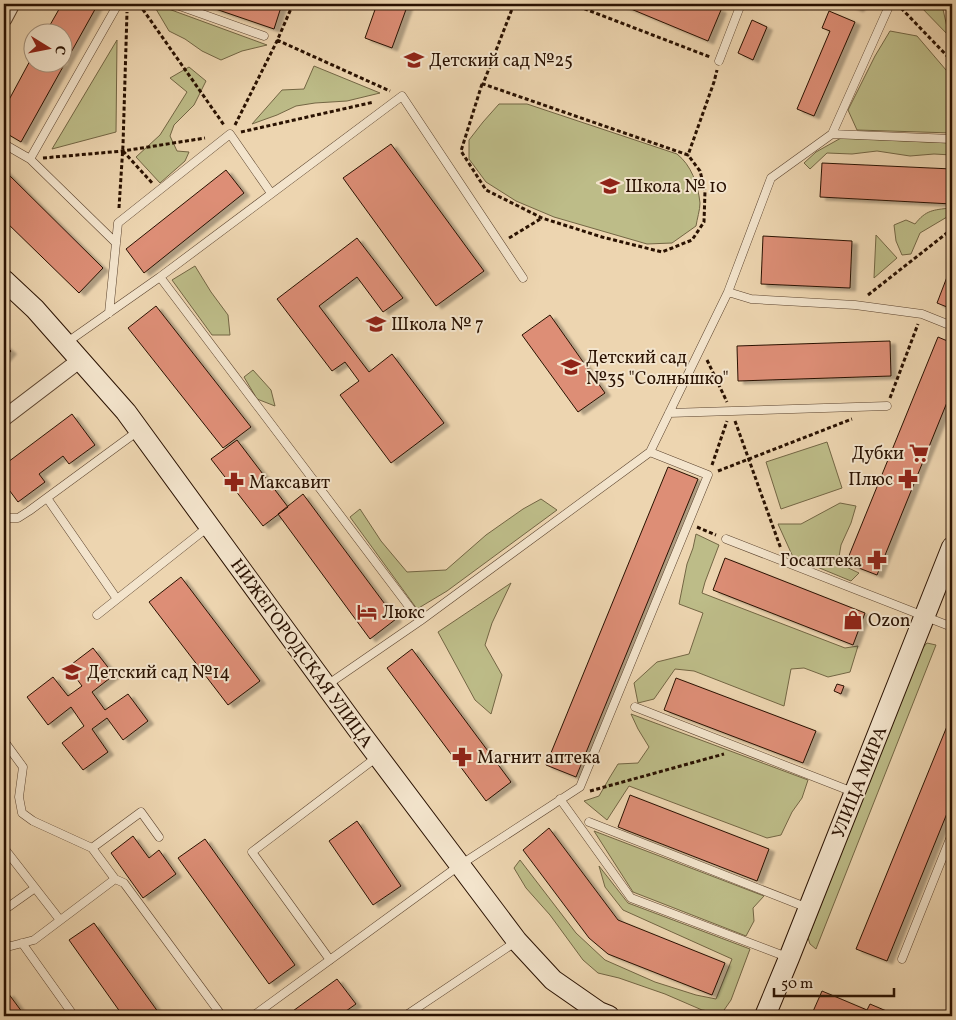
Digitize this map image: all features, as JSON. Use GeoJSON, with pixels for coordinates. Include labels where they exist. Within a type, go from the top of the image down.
{"type":"FeatureCollection","features":[{"type":"Feature","properties":{"kind":"street","name":"НИЖЕГОРОДСКАЯ УЛИЦА"},"geometry":{"type":"LineString","coordinates":[[4,280],[35,308],[140,430],[378,757],[517,941],[553,980],[599,1012],[609,1016]]}},
{"type":"Feature","properties":{"kind":"street"},"geometry":{"type":"LineString","coordinates":[[4,418],[80,360]]}},
{"type":"Feature","properties":{"kind":"street","name":"УЛИЦА МИРА"},"geometry":{"type":"LineString","coordinates":[[765,1016],[952,547]]}},
{"type":"Feature","properties":{"kind":"lane"},"geometry":{"type":"LineString","coordinates":[[30,159],[118,4]]}},
{"type":"Feature","properties":{"kind":"lane"},"geometry":{"type":"LineString","coordinates":[[174,4],[264,36]]}},
{"type":"Feature","properties":{"kind":"lane"},"geometry":{"type":"LineString","coordinates":[[719,61],[741,4]]}},
{"type":"Feature","properties":{"kind":"lane"},"geometry":{"type":"LineString","coordinates":[[326,686],[420,621],[650,452],[728,292],[771,178],[832,134],[890,4]]}},
{"type":"Feature","properties":{"kind":"lane"},"geometry":{"type":"LineString","coordinates":[[66,343],[160,277],[402,96],[523,278]]}},
{"type":"Feature","properties":{"kind":"lane"},"geometry":{"type":"LineString","coordinates":[[110,313],[118,223],[230,134],[271,194]]}},
{"type":"Feature","properties":{"kind":"lane"},"geometry":{"type":"LineString","coordinates":[[832,134],[952,139]]}},
{"type":"Feature","properties":{"kind":"lane"},"geometry":{"type":"LineString","coordinates":[[4,144],[30,159],[116,243]]}},
{"type":"Feature","properties":{"kind":"lane"},"geometry":{"type":"LineString","coordinates":[[160,277],[420,621]]}},
{"type":"Feature","properties":{"kind":"lane"},"geometry":{"type":"LineString","coordinates":[[728,292],[751,299],[855,305],[922,314],[952,326]]}},
{"type":"Feature","properties":{"kind":"lane"},"geometry":{"type":"LineString","coordinates":[[669,413],[887,406]]}},
{"type":"Feature","properties":{"kind":"lane"},"geometry":{"type":"LineString","coordinates":[[4,518],[18,518],[140,430]]}},
{"type":"Feature","properties":{"kind":"lane"},"geometry":{"type":"LineString","coordinates":[[252,1016],[460,865],[580,787],[708,475],[650,452]]}},
{"type":"Feature","properties":{"kind":"lane"},"geometry":{"type":"LineString","coordinates":[[47,498],[117,599]]}},
{"type":"Feature","properties":{"kind":"lane"},"geometry":{"type":"LineString","coordinates":[[98,615],[209,526]]}},
{"type":"Feature","properties":{"kind":"lane"},"geometry":{"type":"LineString","coordinates":[[726,539],[952,626]]}},
{"type":"Feature","properties":{"kind":"lane"},"geometry":{"type":"LineString","coordinates":[[634,707],[855,792]]}},
{"type":"Feature","properties":{"kind":"lane"},"geometry":{"type":"LineString","coordinates":[[4,741],[23,767],[19,797],[22,813],[34,821],[92,848],[115,879],[124,883],[222,1016]]}},
{"type":"Feature","properties":{"kind":"lane"},"geometry":{"type":"LineString","coordinates":[[330,960],[252,852],[378,757]]}},
{"type":"Feature","properties":{"kind":"lane"},"geometry":{"type":"LineString","coordinates":[[560,799],[631,898],[789,958]]}},
{"type":"Feature","properties":{"kind":"lane"},"geometry":{"type":"LineString","coordinates":[[92,848],[141,812],[159,837]]}},
{"type":"Feature","properties":{"kind":"lane"},"geometry":{"type":"LineString","coordinates":[[589,822],[808,908]]}},
{"type":"Feature","properties":{"kind":"lane"},"geometry":{"type":"LineString","coordinates":[[902,959],[952,834]]}},
{"type":"Feature","properties":{"kind":"lane"},"geometry":{"type":"LineString","coordinates":[[4,848],[60,920]]}},
{"type":"Feature","properties":{"kind":"lane"},"geometry":{"type":"LineString","coordinates":[[4,945],[11,946],[34,940],[115,879]]}},
{"type":"Feature","properties":{"kind":"lane"},"geometry":{"type":"LineString","coordinates":[[4,910],[35,888]]}},
{"type":"Feature","properties":{"kind":"lane"},"geometry":{"type":"LineString","coordinates":[[406,1016],[517,941]]}},
{"type":"Feature","properties":{"kind":"lane"},"geometry":{"type":"LineString","coordinates":[[22,943],[74,1016]]}},
{"type":"Feature","properties":{"kind":"path"},"geometry":{"type":"LineString","coordinates":[[118,223],[123,151],[127,4]]}},
{"type":"Feature","properties":{"kind":"path"},"geometry":{"type":"LineString","coordinates":[[139,4],[230,134],[277,41],[293,4]]}},
{"type":"Feature","properties":{"kind":"path"},"geometry":{"type":"LineString","coordinates":[[482,84],[688,155],[700,171],[705,191],[704,222],[692,240],[662,252],[602,238],[542,218],[486,190],[461,151],[482,84],[514,4]]}},
{"type":"Feature","properties":{"kind":"path"},"geometry":{"type":"LineString","coordinates":[[572,4],[719,61],[714,82],[688,155]]}},
{"type":"Feature","properties":{"kind":"path"},"geometry":{"type":"LineString","coordinates":[[897,4],[952,61]]}},
{"type":"Feature","properties":{"kind":"path"},"geometry":{"type":"LineString","coordinates":[[264,36],[402,96]]}},
{"type":"Feature","properties":{"kind":"path"},"geometry":{"type":"LineString","coordinates":[[123,151],[159,190]]}},
{"type":"Feature","properties":{"kind":"path"},"geometry":{"type":"LineString","coordinates":[[501,245],[542,218]]}},
{"type":"Feature","properties":{"kind":"path"},"geometry":{"type":"LineString","coordinates":[[855,305],[952,229]]}},
{"type":"Feature","properties":{"kind":"path"},"geometry":{"type":"LineString","coordinates":[[701,347],[731,411],[786,561]]}},
{"type":"Feature","properties":{"kind":"path"},"geometry":{"type":"LineString","coordinates":[[708,475],[731,411]]}},
{"type":"Feature","properties":{"kind":"path"},"geometry":{"type":"LineString","coordinates":[[688,524],[726,539]]}},
{"type":"Feature","properties":{"kind":"path"},"geometry":{"type":"LineString","coordinates":[[588,792],[744,749]]}},
{"type":"Feature","properties":{"kind":"shaded area"},"geometry":{"type":"Polygon","coordinates":[[[153,4],[267,45],[242,51],[221,60],[169,31],[153,4]]]}},
{"type":"Feature","properties":{"kind":"shaded area"},"geometry":{"type":"Polygon","coordinates":[[[918,4],[943,4],[949,36],[918,4]]]}},
{"type":"Feature","properties":{"kind":"shaded area"},"geometry":{"type":"Polygon","coordinates":[[[890,31],[917,36],[952,77],[952,133],[857,130],[848,110],[875,56],[890,31]]]}},
{"type":"Feature","properties":{"kind":"shaded area"},"geometry":{"type":"Polygon","coordinates":[[[117,40],[116,132],[52,149],[117,40]]]}},
{"type":"Feature","properties":{"kind":"shaded area"},"geometry":{"type":"Polygon","coordinates":[[[314,66],[380,93],[347,101],[296,106],[252,124],[282,90],[304,89],[314,66]]]}},
{"type":"Feature","properties":{"kind":"shaded area"},"geometry":{"type":"Polygon","coordinates":[[[189,67],[206,81],[194,105],[174,125],[170,136],[177,151],[189,152],[185,161],[160,183],[136,157],[160,135],[187,92],[170,78],[189,67]]]}},
{"type":"Feature","properties":{"kind":"shaded area"},"geometry":{"type":"Polygon","coordinates":[[[499,104],[527,104],[677,154],[690,169],[698,189],[700,209],[696,226],[672,243],[647,244],[554,217],[516,201],[486,182],[469,159],[469,140],[499,104]]]}},
{"type":"Feature","properties":{"kind":"shaded area"},"geometry":{"type":"Polygon","coordinates":[[[841,138],[952,143],[952,155],[910,156],[877,151],[852,154],[827,153],[810,169],[804,163],[816,152],[841,138]]]}},
{"type":"Feature","properties":{"kind":"shaded area"},"geometry":{"type":"Polygon","coordinates":[[[950,208],[952,214],[920,233],[911,254],[902,255],[896,241],[894,225],[906,220],[915,224],[930,212],[950,208]]]}},
{"type":"Feature","properties":{"kind":"shaded area"},"geometry":{"type":"Polygon","coordinates":[[[876,235],[897,258],[874,278],[876,235]]]}},
{"type":"Feature","properties":{"kind":"shaded area"},"geometry":{"type":"Polygon","coordinates":[[[195,266],[228,315],[230,335],[212,335],[172,280],[195,266]]]}},
{"type":"Feature","properties":{"kind":"shaded area"},"geometry":{"type":"Polygon","coordinates":[[[253,370],[271,390],[275,406],[257,399],[244,377],[253,370]]]}},
{"type":"Feature","properties":{"kind":"shaded area"},"geometry":{"type":"Polygon","coordinates":[[[827,442],[842,488],[781,509],[766,462],[827,442]]]}},
{"type":"Feature","properties":{"kind":"shaded area"},"geometry":{"type":"Polygon","coordinates":[[[541,499],[557,510],[447,591],[417,609],[350,517],[360,509],[381,541],[407,572],[446,570],[486,535],[541,499]]]}},
{"type":"Feature","properties":{"kind":"shaded area"},"geometry":{"type":"Polygon","coordinates":[[[840,503],[856,506],[841,545],[838,563],[859,573],[851,581],[793,557],[778,524],[801,524],[840,503]]]}},
{"type":"Feature","properties":{"kind":"shaded area"},"geometry":{"type":"Polygon","coordinates":[[[696,534],[719,545],[702,593],[845,648],[858,646],[850,672],[828,677],[804,668],[791,669],[784,706],[694,671],[675,669],[654,699],[638,703],[634,683],[657,662],[689,654],[703,613],[679,604],[687,564],[696,534]]]}},
{"type":"Feature","properties":{"kind":"shaded area"},"geometry":{"type":"Polygon","coordinates":[[[511,583],[492,623],[485,645],[502,675],[491,714],[475,700],[438,632],[511,583]]]}},
{"type":"Feature","properties":{"kind":"shaded area"},"geometry":{"type":"Polygon","coordinates":[[[927,643],[936,645],[816,949],[810,944],[808,938],[920,651],[927,643]]]}},
{"type":"Feature","properties":{"kind":"shaded area"},"geometry":{"type":"Polygon","coordinates":[[[631,714],[808,780],[802,798],[792,812],[781,835],[767,838],[629,786],[607,820],[584,801],[599,796],[618,764],[638,763],[649,747],[631,714]]]}},
{"type":"Feature","properties":{"kind":"shaded area"},"geometry":{"type":"Polygon","coordinates":[[[594,831],[764,896],[753,908],[754,921],[746,936],[633,892],[594,831]]]}},
{"type":"Feature","properties":{"kind":"shaded area"},"geometry":{"type":"Polygon","coordinates":[[[520,860],[576,933],[605,960],[655,982],[696,995],[716,999],[732,959],[623,910],[605,887],[599,866],[628,903],[750,949],[731,1000],[722,1013],[702,1010],[665,994],[619,978],[598,973],[583,960],[550,915],[526,888],[514,868],[520,860]]]}},
{"type":"Feature","properties":{"kind":"building"},"geometry":{"type":"Polygon","coordinates":[[[62,4],[98,4],[72,51],[72,22],[52,22],[62,4]]]}},
{"type":"Feature","properties":{"kind":"building"},"geometry":{"type":"Polygon","coordinates":[[[201,4],[282,4],[274,29],[201,4]]]}},
{"type":"Feature","properties":{"kind":"building"},"geometry":{"type":"Polygon","coordinates":[[[377,4],[408,4],[392,48],[365,38],[377,4]]]}},
{"type":"Feature","properties":{"kind":"building"},"geometry":{"type":"Polygon","coordinates":[[[619,4],[707,4],[721,10],[708,41],[619,4]]]}},
{"type":"Feature","properties":{"kind":"building"},"geometry":{"type":"Polygon","coordinates":[[[847,4],[861,4],[858,9],[847,4]]]}},
{"type":"Feature","properties":{"kind":"building"},"geometry":{"type":"Polygon","coordinates":[[[829,11],[855,22],[814,116],[797,109],[830,31],[822,28],[829,11]]]}},
{"type":"Feature","properties":{"kind":"building"},"geometry":{"type":"Polygon","coordinates":[[[752,20],[767,27],[753,60],[738,53],[752,20]]]}},
{"type":"Feature","properties":{"kind":"building"},"geometry":{"type":"Polygon","coordinates":[[[24,72],[60,72],[21,142],[4,132],[4,109],[24,72]]]}},
{"type":"Feature","properties":{"kind":"building"},"geometry":{"type":"Polygon","coordinates":[[[391,144],[484,271],[436,306],[343,178],[391,144]]]}},
{"type":"Feature","properties":{"kind":"building"},"geometry":{"type":"Polygon","coordinates":[[[822,163],[952,169],[952,204],[820,197],[822,163]]]}},
{"type":"Feature","properties":{"kind":"building"},"geometry":{"type":"Polygon","coordinates":[[[4,170],[103,268],[79,293],[4,220],[4,170]]]}},
{"type":"Feature","properties":{"kind":"building"},"geometry":{"type":"Polygon","coordinates":[[[226,170],[244,193],[144,273],[126,249],[226,170]]]}},
{"type":"Feature","properties":{"kind":"building"},"geometry":{"type":"Polygon","coordinates":[[[763,236],[852,241],[850,288],[761,284],[763,236]]]}},
{"type":"Feature","properties":{"kind":"building"},"geometry":{"type":"Polygon","coordinates":[[[357,238],[403,298],[383,312],[357,277],[319,306],[369,372],[392,354],[444,423],[391,463],[340,395],[359,381],[345,362],[332,371],[277,299],[357,238]]]}},
{"type":"Feature","properties":{"kind":"building"},"geometry":{"type":"Polygon","coordinates":[[[952,264],[952,309],[937,303],[952,264]]]}},
{"type":"Feature","properties":{"kind":"building"},"geometry":{"type":"Polygon","coordinates":[[[156,306],[251,427],[223,448],[128,328],[156,306]]]}},
{"type":"Feature","properties":{"kind":"building"},"geometry":{"type":"Polygon","coordinates":[[[550,315],[605,393],[578,412],[522,335],[550,315]]]}},
{"type":"Feature","properties":{"kind":"building"},"geometry":{"type":"Polygon","coordinates":[[[938,337],[952,343],[952,390],[877,575],[846,563],[938,337]]]}},
{"type":"Feature","properties":{"kind":"building"},"geometry":{"type":"Polygon","coordinates":[[[890,341],[891,376],[738,381],[737,346],[890,341]]]}},
{"type":"Feature","properties":{"kind":"building"},"geometry":{"type":"Polygon","coordinates":[[[4,345],[11,351],[4,359],[4,345]]]}},
{"type":"Feature","properties":{"kind":"building"},"geometry":{"type":"Polygon","coordinates":[[[72,414],[95,445],[69,464],[63,456],[39,474],[45,482],[18,502],[4,483],[4,465],[72,414]]]}},
{"type":"Feature","properties":{"kind":"building"},"geometry":{"type":"Polygon","coordinates":[[[237,440],[288,507],[263,526],[211,459],[237,440]]]}},
{"type":"Feature","properties":{"kind":"building"},"geometry":{"type":"Polygon","coordinates":[[[668,467],[698,479],[576,777],[546,765],[668,467]]]}},
{"type":"Feature","properties":{"kind":"building"},"geometry":{"type":"Polygon","coordinates":[[[303,494],[396,619],[370,639],[278,514],[303,494]]]}},
{"type":"Feature","properties":{"kind":"building"},"geometry":{"type":"Polygon","coordinates":[[[725,558],[865,613],[853,645],[713,590],[725,558]]]}},
{"type":"Feature","properties":{"kind":"building"},"geometry":{"type":"Polygon","coordinates":[[[181,577],[260,681],[228,705],[149,602],[181,577]]]}},
{"type":"Feature","properties":{"kind":"building"},"geometry":{"type":"Polygon","coordinates":[[[93,648],[114,675],[92,692],[105,710],[128,694],[148,721],[123,740],[107,718],[92,729],[108,752],[83,770],[62,743],[84,726],[71,707],[48,725],[27,697],[53,677],[68,696],[82,686],[68,667],[93,648]]]}},
{"type":"Feature","properties":{"kind":"building"},"geometry":{"type":"Polygon","coordinates":[[[412,649],[511,782],[486,801],[387,668],[412,649]]]}},
{"type":"Feature","properties":{"kind":"building"},"geometry":{"type":"Polygon","coordinates":[[[676,678],[816,731],[803,763],[664,710],[676,678]]]}},
{"type":"Feature","properties":{"kind":"building"},"geometry":{"type":"Polygon","coordinates":[[[837,684],[844,686],[841,694],[834,691],[837,684]]]}},
{"type":"Feature","properties":{"kind":"building"},"geometry":{"type":"Polygon","coordinates":[[[952,714],[952,801],[887,961],[856,949],[952,714]]]}},
{"type":"Feature","properties":{"kind":"building"},"geometry":{"type":"Polygon","coordinates":[[[630,795],[769,849],[757,881],[618,827],[630,795]]]}},
{"type":"Feature","properties":{"kind":"building"},"geometry":{"type":"Polygon","coordinates":[[[357,821],[401,886],[373,905],[329,841],[357,821]]]}},
{"type":"Feature","properties":{"kind":"building"},"geometry":{"type":"Polygon","coordinates":[[[549,828],[618,920],[725,963],[712,995],[608,954],[589,938],[523,850],[549,828]]]}},
{"type":"Feature","properties":{"kind":"building"},"geometry":{"type":"Polygon","coordinates":[[[133,836],[149,858],[159,850],[176,874],[143,898],[111,853],[133,836]]]}},
{"type":"Feature","properties":{"kind":"building"},"geometry":{"type":"Polygon","coordinates":[[[205,839],[295,965],[269,984],[178,858],[205,839]]]}},
{"type":"Feature","properties":{"kind":"building"},"geometry":{"type":"Polygon","coordinates":[[[94,923],[161,1016],[123,1016],[69,940],[94,923]]]}},
{"type":"Feature","properties":{"kind":"building"},"geometry":{"type":"Polygon","coordinates":[[[337,979],[356,1004],[339,1016],[286,1016],[337,979]]]}},
{"type":"Feature","properties":{"kind":"building"},"geometry":{"type":"Polygon","coordinates":[[[822,991],[867,1010],[864,1016],[811,1016],[822,991]]]}},
{"type":"Feature","properties":{"kind":"building"},"geometry":{"type":"Polygon","coordinates":[[[8,993],[25,1016],[4,1016],[4,996],[8,993]]]}},
{"type":"Feature","properties":{"kind":"building"},"geometry":{"type":"Polygon","coordinates":[[[870,1004],[898,1016],[864,1016],[870,1004]]]}},
{"type":"Feature","properties":{"kind":"building"},"geometry":{"type":"Polygon","coordinates":[[[442,1011],[455,1016],[440,1016],[442,1011]]]}},
{"type":"Feature","properties":{"kind":"place","name":"Детский сад №25"},"geometry":{"type":"Point","coordinates":[414,60]}},
{"type":"Feature","properties":{"kind":"place","name":"Школа № 10"},"geometry":{"type":"Point","coordinates":[610,186]}},
{"type":"Feature","properties":{"kind":"place","name":"Школа № 7"},"geometry":{"type":"Point","coordinates":[376,324]}},
{"type":"Feature","properties":{"kind":"place","name":"Детский сад №35 \"Солнышко\""},"geometry":{"type":"Point","coordinates":[571,367]}},
{"type":"Feature","properties":{"kind":"place","name":"Дубки"},"geometry":{"type":"Point","coordinates":[919,453]}},
{"type":"Feature","properties":{"kind":"place","name":"Плюс"},"geometry":{"type":"Point","coordinates":[908,479]}},
{"type":"Feature","properties":{"kind":"place","name":"Максавит"},"geometry":{"type":"Point","coordinates":[234,482]}},
{"type":"Feature","properties":{"kind":"place","name":"Госаптека"},"geometry":{"type":"Point","coordinates":[877,560]}},
{"type":"Feature","properties":{"kind":"place","name":"Люкс"},"geometry":{"type":"Point","coordinates":[367,612]}},
{"type":"Feature","properties":{"kind":"place","name":"Ozon"},"geometry":{"type":"Point","coordinates":[853,620]}},
{"type":"Feature","properties":{"kind":"place","name":"Детский сад №14"},"geometry":{"type":"Point","coordinates":[72,672]}},
{"type":"Feature","properties":{"kind":"place","name":"Магнит аптека"},"geometry":{"type":"Point","coordinates":[462,757]}}]}
